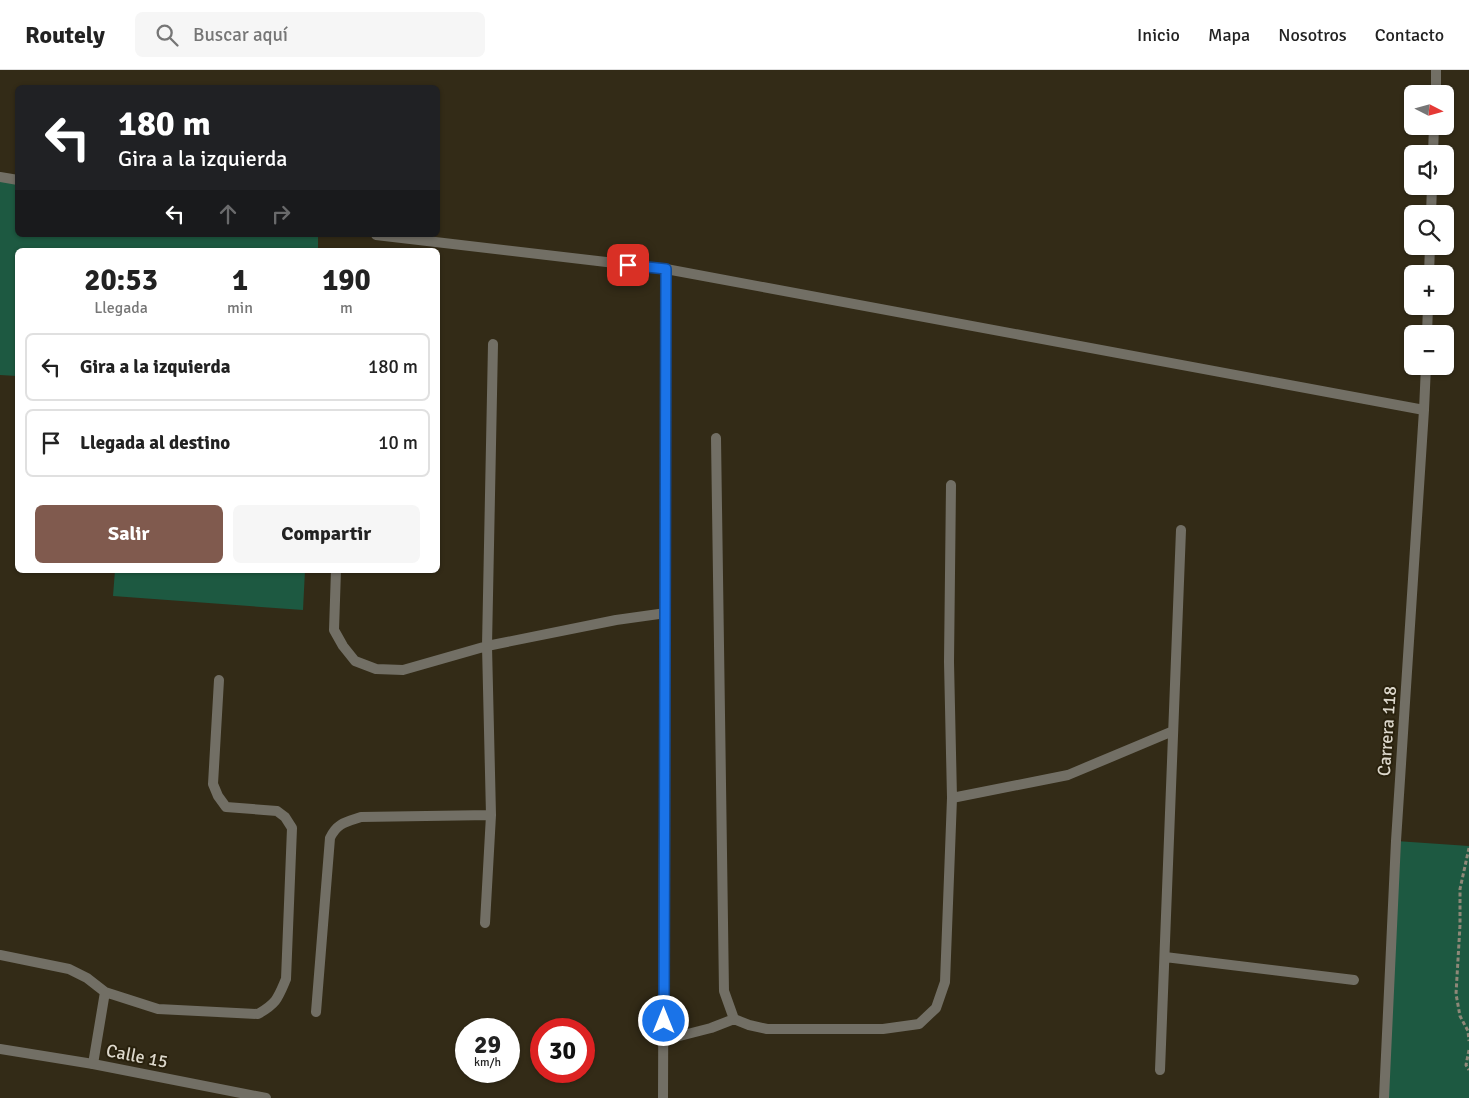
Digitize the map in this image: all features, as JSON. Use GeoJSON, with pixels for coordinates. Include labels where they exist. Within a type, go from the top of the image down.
{"type":"FeatureCollection","features":[{"type":"Feature","properties":{"kind":"street"},"geometry":{"type":"LineString","coordinates":[[1436,85],[1437,71]]}},
{"type":"Feature","properties":{"kind":"street"},"geometry":{"type":"LineString","coordinates":[[0,177],[15,180]]}},
{"type":"Feature","properties":{"kind":"street"},"geometry":{"type":"LineString","coordinates":[[393,237],[666,269],[1424,410]]}},
{"type":"Feature","properties":{"kind":"street"},"geometry":{"type":"LineString","coordinates":[[663,1098],[666,269]]}},
{"type":"Feature","properties":{"kind":"street"},"geometry":{"type":"LineString","coordinates":[[485,922],[491,815],[487,646],[493,344]]}},
{"type":"Feature","properties":{"kind":"street","name":"Carrera 118"},"geometry":{"type":"LineString","coordinates":[[1384,1098],[1396,841],[1426,375]]}},
{"type":"Feature","properties":{"kind":"street"},"geometry":{"type":"LineString","coordinates":[[716,438],[724,991],[734,1019],[749,1026],[767,1029],[883,1029],[919,1024],[936,1008],[945,982],[952,798],[949,662],[951,485]]}},
{"type":"Feature","properties":{"kind":"street"},"geometry":{"type":"LineString","coordinates":[[1160,1070],[1181,530]]}},
{"type":"Feature","properties":{"kind":"street"},"geometry":{"type":"LineString","coordinates":[[336,573],[334,630],[343,646],[355,661],[376,669],[403,670],[487,646],[616,620],[666,613]]}},
{"type":"Feature","properties":{"kind":"street"},"geometry":{"type":"LineString","coordinates":[[0,955],[69,969],[87,978],[105,992],[158,1009],[258,1014],[271,1006],[277,999],[286,979],[292,828],[277,811],[226,807],[218,796],[213,784],[219,680]]}},
{"type":"Feature","properties":{"kind":"street"},"geometry":{"type":"LineString","coordinates":[[952,798],[1068,775],[1173,731]]}},
{"type":"Feature","properties":{"kind":"street"},"geometry":{"type":"LineString","coordinates":[[316,1012],[330,838],[334,830],[344,822],[361,817],[491,815]]}},
{"type":"Feature","properties":{"kind":"street"},"geometry":{"type":"LineString","coordinates":[[1165,957],[1354,980]]}},
{"type":"Feature","properties":{"kind":"street"},"geometry":{"type":"LineString","coordinates":[[93,1064],[105,992]]}},
{"type":"Feature","properties":{"kind":"street"},"geometry":{"type":"LineString","coordinates":[[664,1040],[711,1028],[734,1019]]}},
{"type":"Feature","properties":{"kind":"street","name":"Calle 15"},"geometry":{"type":"LineString","coordinates":[[0,1049],[93,1064],[266,1098]]}},
{"type":"Feature","properties":{"kind":"path"},"geometry":{"type":"LineString","coordinates":[[1469,848],[1460,889],[1456,994],[1460,1016],[1468,1031],[1469,1041]]}},
{"type":"Feature","properties":{"kind":"path"},"geometry":{"type":"LineString","coordinates":[[1469,1050],[1466,1065],[1469,1070]]}},
{"type":"Feature","properties":{"kind":"green space"},"geometry":{"type":"Polygon","coordinates":[[[0,177],[15,180],[15,237],[318,237],[318,248],[15,248],[15,376],[0,375],[0,177]]]}},
{"type":"Feature","properties":{"kind":"green space"},"geometry":{"type":"Polygon","coordinates":[[[115,573],[305,573],[303,610],[113,596],[115,573]]]}},
{"type":"Feature","properties":{"kind":"green space"},"geometry":{"type":"Polygon","coordinates":[[[1396,841],[1469,846],[1469,1098],[1384,1098],[1396,841]]]}},
{"type":"Feature","properties":{"kind":"route"},"geometry":{"type":"LineString","coordinates":[[628,265],[666,269],[664,1021]]}}]}
